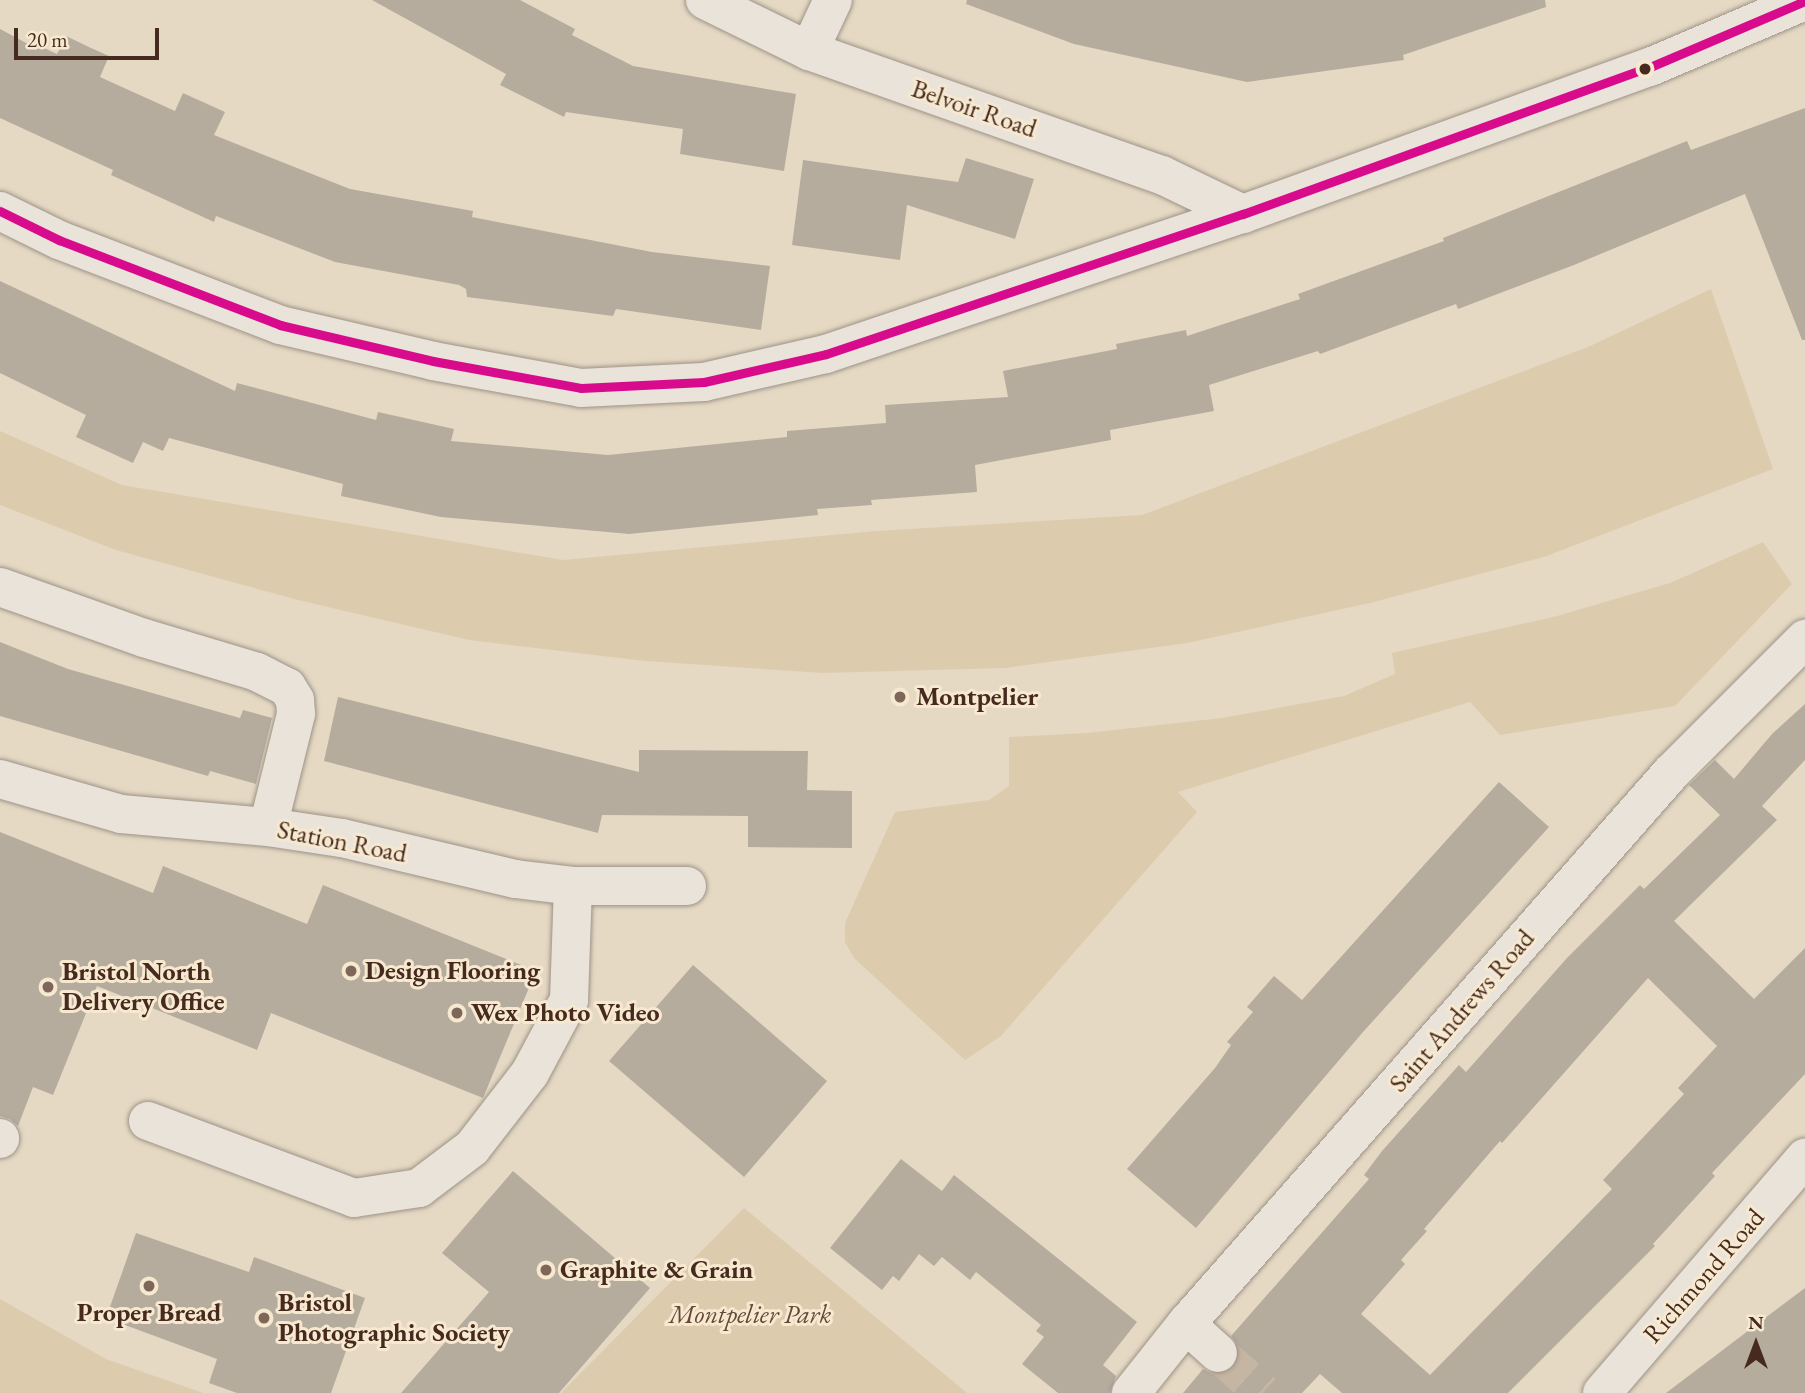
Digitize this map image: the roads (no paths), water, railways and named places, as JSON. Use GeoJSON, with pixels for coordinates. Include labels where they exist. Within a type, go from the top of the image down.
{"type":"FeatureCollection","features":[{"type":"Feature","properties":{"kind":"street","name":"Belvoir Road"},"geometry":{"type":"LineString","coordinates":[[705,0],[809,51],[1162,174],[1243,214]]}},
{"type":"Feature","properties":{"kind":"street"},"geometry":{"type":"LineString","coordinates":[[809,51],[833,0]]}},
{"type":"Feature","properties":{"kind":"street"},"geometry":{"type":"LineString","coordinates":[[0,211],[59,240],[280,325],[433,361],[581,388],[704,382],[826,355],[1243,214],[1650,67],[1805,1]]}},
{"type":"Feature","properties":{"kind":"street"},"geometry":{"type":"LineString","coordinates":[[0,587],[144,638],[257,672],[287,687],[295,700],[296,714],[268,827]]}},
{"type":"Feature","properties":{"kind":"street","name":"Saint Andrews Road"},"geometry":{"type":"LineString","coordinates":[[1131,1393],[1186,1324],[1671,773],[1805,639]]}},
{"type":"Feature","properties":{"kind":"street","name":"Station Road"},"geometry":{"type":"LineString","coordinates":[[0,779],[121,814],[268,827],[342,838],[515,879],[573,886],[687,886]]}},
{"type":"Feature","properties":{"kind":"street"},"geometry":{"type":"LineString","coordinates":[[148,1121],[354,1198],[419,1188],[472,1148],[530,1073],[569,1000],[573,886]]}},
{"type":"Feature","properties":{"kind":"street","name":"Richmond Road"},"geometry":{"type":"LineString","coordinates":[[1602,1393],[1805,1158]]}},
{"type":"Feature","properties":{"kind":"street"},"geometry":{"type":"LineString","coordinates":[[1186,1324],[1217,1353]]}},
{"type":"Feature","properties":{"kind":"tunnel"},"geometry":{"type":"LineString","coordinates":[[1218,1353],[1263,1393]]}},
{"type":"Feature","properties":{"kind":"place","name":"Montpelier"},"geometry":{"type":"Point","coordinates":[900,697]}},
{"type":"Feature","properties":{"kind":"place","name":"Design Flooring"},"geometry":{"type":"Point","coordinates":[351,971]}},
{"type":"Feature","properties":{"kind":"place","name":"Bristol North Delivery Office"},"geometry":{"type":"Point","coordinates":[48,987]}},
{"type":"Feature","properties":{"kind":"place","name":"Wex Photo Video"},"geometry":{"type":"Point","coordinates":[457,1013]}},
{"type":"Feature","properties":{"kind":"place","name":"Graphite & Grain"},"geometry":{"type":"Point","coordinates":[546,1270]}},
{"type":"Feature","properties":{"kind":"place","name":"Proper Bread"},"geometry":{"type":"Point","coordinates":[149,1286]}},
{"type":"Feature","properties":{"kind":"place","name":"Bristol Photographic Society"},"geometry":{"type":"Point","coordinates":[264,1318]}},
{"type":"Feature","properties":{"kind":"park label","name":"Montpelier Park"},"geometry":{"type":"Point","coordinates":[750,1315]}}]}
